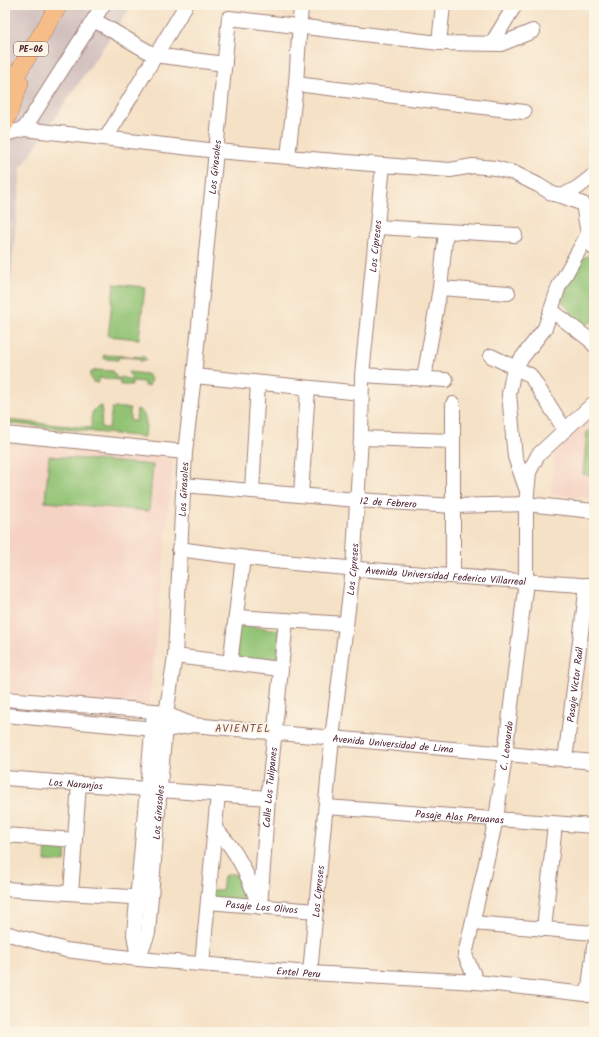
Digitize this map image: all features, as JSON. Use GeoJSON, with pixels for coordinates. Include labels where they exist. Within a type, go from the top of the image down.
{"type":"FeatureCollection","features":[{"type":"Feature","properties":{"kind":"main road","name":"PE-06"},"geometry":{"type":"LineString","coordinates":[[5,94],[59,5]]}},
{"type":"Feature","properties":{"kind":"main road"},"geometry":{"type":"LineString","coordinates":[[5,75],[20,60],[42,32]]}},
{"type":"Feature","properties":{"kind":"main road"},"geometry":{"type":"LineString","coordinates":[[5,124],[42,32]]}},
{"type":"Feature","properties":{"kind":"street"},"geometry":{"type":"LineString","coordinates":[[24,129],[103,5]]}},
{"type":"Feature","properties":{"kind":"street"},"geometry":{"type":"LineString","coordinates":[[106,138],[154,55],[186,5]]}},
{"type":"Feature","properties":{"kind":"street"},"geometry":{"type":"LineString","coordinates":[[288,157],[296,84],[301,5]]}},
{"type":"Feature","properties":{"kind":"street"},"geometry":{"type":"LineString","coordinates":[[439,43],[443,5]]}},
{"type":"Feature","properties":{"kind":"street"},"geometry":{"type":"LineString","coordinates":[[492,43],[516,5]]}},
{"type":"Feature","properties":{"kind":"street","name":"Los Girasoles"},"geometry":{"type":"LineString","coordinates":[[138,959],[148,933],[144,897],[160,712],[175,656],[179,549],[185,452],[217,151],[229,18],[300,26]]}},
{"type":"Feature","properties":{"kind":"street"},"geometry":{"type":"LineString","coordinates":[[94,20],[154,55],[225,64]]}},
{"type":"Feature","properties":{"kind":"street"},"geometry":{"type":"LineString","coordinates":[[300,26],[439,43],[501,44],[533,31]]}},
{"type":"Feature","properties":{"kind":"street"},"geometry":{"type":"LineString","coordinates":[[296,84],[524,112]]}},
{"type":"Feature","properties":{"kind":"street"},"geometry":{"type":"LineString","coordinates":[[5,134],[24,129],[217,151],[383,165],[450,170],[473,166],[495,168],[514,173],[552,194],[583,204],[594,248]]}},
{"type":"Feature","properties":{"kind":"street","name":"Los Cipreses"},"geometry":{"type":"LineString","coordinates":[[310,973],[332,738],[352,569],[361,438],[362,375],[383,165]]}},
{"type":"Feature","properties":{"kind":"street"},"geometry":{"type":"LineString","coordinates":[[562,196],[577,188],[594,175]]}},
{"type":"Feature","properties":{"kind":"street"},"geometry":{"type":"LineString","coordinates":[[377,227],[515,235]]}},
{"type":"Feature","properties":{"kind":"street"},"geometry":{"type":"LineString","coordinates":[[424,378],[440,288],[446,231]]}},
{"type":"Feature","properties":{"kind":"street"},"geometry":{"type":"LineString","coordinates":[[527,498],[515,457],[509,394],[514,368],[545,328],[559,286],[591,233]]}},
{"type":"Feature","properties":{"kind":"street"},"geometry":{"type":"LineString","coordinates":[[440,288],[508,293]]}},
{"type":"Feature","properties":{"kind":"street"},"geometry":{"type":"LineString","coordinates":[[551,310],[590,340],[594,345]]}},
{"type":"Feature","properties":{"kind":"street"},"geometry":{"type":"LineString","coordinates":[[490,356],[530,376],[565,430]]}},
{"type":"Feature","properties":{"kind":"street"},"geometry":{"type":"LineString","coordinates":[[362,375],[446,380]]}},
{"type":"Feature","properties":{"kind":"street"},"geometry":{"type":"LineString","coordinates":[[194,376],[361,393]]}},
{"type":"Feature","properties":{"kind":"street"},"geometry":{"type":"LineString","coordinates":[[252,491],[258,383]]}},
{"type":"Feature","properties":{"kind":"street"},"geometry":{"type":"LineString","coordinates":[[301,495],[308,388]]}},
{"type":"Feature","properties":{"kind":"street","name":"C. Leonardo"},"geometry":{"type":"LineString","coordinates":[[476,982],[465,955],[496,819],[505,755],[526,581],[527,498],[529,472],[538,455],[594,402]]}},
{"type":"Feature","properties":{"kind":"street"},"geometry":{"type":"LineString","coordinates":[[453,404],[453,575]]}},
{"type":"Feature","properties":{"kind":"street"},"geometry":{"type":"LineString","coordinates":[[5,434],[185,452]]}},
{"type":"Feature","properties":{"kind":"street"},"geometry":{"type":"LineString","coordinates":[[361,438],[453,441]]}},
{"type":"Feature","properties":{"kind":"street","name":"12 de Febrero"},"geometry":{"type":"LineString","coordinates":[[183,485],[357,500],[454,506],[527,498],[594,511]]}},
{"type":"Feature","properties":{"kind":"street","name":"Avenida Universidad Federico Villarreal"},"geometry":{"type":"LineString","coordinates":[[179,549],[242,558],[352,569],[453,575],[590,586]]}},
{"type":"Feature","properties":{"kind":"street"},"geometry":{"type":"LineString","coordinates":[[230,664],[237,617],[242,558]]}},
{"type":"Feature","properties":{"kind":"street","name":"Pasaje Victor Raúl"},"geometry":{"type":"LineString","coordinates":[[565,760],[590,586]]}},
{"type":"Feature","properties":{"kind":"street"},"geometry":{"type":"LineString","coordinates":[[237,617],[346,624]]}},
{"type":"Feature","properties":{"kind":"street","name":"Calle Los Tulipanes"},"geometry":{"type":"LineString","coordinates":[[260,907],[268,798],[286,620]]}},
{"type":"Feature","properties":{"kind":"street"},"geometry":{"type":"LineString","coordinates":[[175,656],[280,669]]}},
{"type":"Feature","properties":{"kind":"street","name":"Avenida Universidad de Lima"},"geometry":{"type":"LineString","coordinates":[[5,699],[160,712],[193,725]]}},
{"type":"Feature","properties":{"kind":"street","name":"Avenida Universidad de Lima"},"geometry":{"type":"LineString","coordinates":[[5,714],[158,729],[193,725],[505,755],[594,762]]}},
{"type":"Feature","properties":{"kind":"street","name":"Los Naranjos"},"geometry":{"type":"LineString","coordinates":[[5,778],[268,798]]}},
{"type":"Feature","properties":{"kind":"street"},"geometry":{"type":"LineString","coordinates":[[71,893],[80,784]]}},
{"type":"Feature","properties":{"kind":"street"},"geometry":{"type":"LineString","coordinates":[[202,964],[218,794]]}},
{"type":"Feature","properties":{"kind":"street","name":"Pasaje Alas Peruanas"},"geometry":{"type":"LineString","coordinates":[[326,807],[594,826]]}},
{"type":"Feature","properties":{"kind":"street"},"geometry":{"type":"LineString","coordinates":[[544,929],[556,824]]}},
{"type":"Feature","properties":{"kind":"street"},"geometry":{"type":"LineString","coordinates":[[215,829],[228,841],[241,864],[260,907]]}},
{"type":"Feature","properties":{"kind":"street"},"geometry":{"type":"LineString","coordinates":[[5,836],[75,840]]}},
{"type":"Feature","properties":{"kind":"street"},"geometry":{"type":"LineString","coordinates":[[5,889],[144,897]]}},
{"type":"Feature","properties":{"kind":"street","name":"Pasaje Los Olivos"},"geometry":{"type":"LineString","coordinates":[[208,902],[316,911]]}},
{"type":"Feature","properties":{"kind":"street"},"geometry":{"type":"LineString","coordinates":[[473,923],[594,933]]}},
{"type":"Feature","properties":{"kind":"street","name":"Entel Peru"},"geometry":{"type":"LineString","coordinates":[[5,933],[66,950],[138,959],[310,973],[476,982],[591,995]]}},
{"type":"Feature","properties":{"kind":"street"},"geometry":{"type":"LineString","coordinates":[[591,995],[594,947]]}},
{"type":"Feature","properties":{"kind":"shaded area"},"geometry":{"type":"Polygon","coordinates":[[[5,5],[132,5],[21,168],[5,345],[5,5]]]}},
{"type":"Feature","properties":{"kind":"shaded area"},"geometry":{"type":"Polygon","coordinates":[[[594,411],[594,499],[551,494],[555,454],[594,411]]]}},
{"type":"Feature","properties":{"kind":"shaded area"},"geometry":{"type":"Polygon","coordinates":[[[5,442],[168,458],[173,463],[149,706],[5,693],[5,442]]]}},
{"type":"Feature","properties":{"kind":"green space"},"geometry":{"type":"Polygon","coordinates":[[[592,254],[594,260],[594,321],[581,326],[562,301],[575,262],[592,254]]]}},
{"type":"Feature","properties":{"kind":"green space"},"geometry":{"type":"Polygon","coordinates":[[[114,284],[145,287],[139,339],[108,336],[114,284]]]}},
{"type":"Feature","properties":{"kind":"green space"},"geometry":{"type":"Polygon","coordinates":[[[104,355],[144,357],[147,360],[140,361],[138,358],[119,357],[118,360],[105,359],[103,357],[104,355]]]}},
{"type":"Feature","properties":{"kind":"green space"},"geometry":{"type":"Polygon","coordinates":[[[96,370],[112,371],[118,379],[121,377],[130,380],[132,378],[128,372],[146,374],[151,380],[149,386],[144,386],[144,382],[132,381],[132,385],[120,385],[120,380],[98,378],[98,383],[93,382],[90,376],[90,373],[96,370]]]}},
{"type":"Feature","properties":{"kind":"green space"},"geometry":{"type":"Polygon","coordinates":[[[102,406],[101,428],[109,428],[112,408],[130,408],[130,421],[136,421],[137,409],[141,411],[146,420],[145,437],[5,423],[5,420],[91,428],[91,417],[93,411],[102,406]]]}},
{"type":"Feature","properties":{"kind":"green space"},"geometry":{"type":"Polygon","coordinates":[[[590,429],[594,430],[594,476],[583,474],[587,432],[590,429]]]}},
{"type":"Feature","properties":{"kind":"green space"},"geometry":{"type":"Polygon","coordinates":[[[49,456],[153,465],[149,511],[45,502],[49,456]]]}},
{"type":"Feature","properties":{"kind":"green space"},"geometry":{"type":"Polygon","coordinates":[[[238,625],[280,630],[276,666],[234,661],[238,625]]]}},
{"type":"Feature","properties":{"kind":"green space"},"geometry":{"type":"Polygon","coordinates":[[[46,842],[66,843],[65,862],[45,861],[46,842]]]}},
{"type":"Feature","properties":{"kind":"green space"},"geometry":{"type":"Polygon","coordinates":[[[235,874],[242,881],[243,897],[241,904],[210,901],[211,890],[222,890],[224,876],[235,874]]]}},
{"type":"Feature","properties":{"kind":"district","name":"AVIENTEL"},"geometry":{"type":"Point","coordinates":[243,728]}}]}
